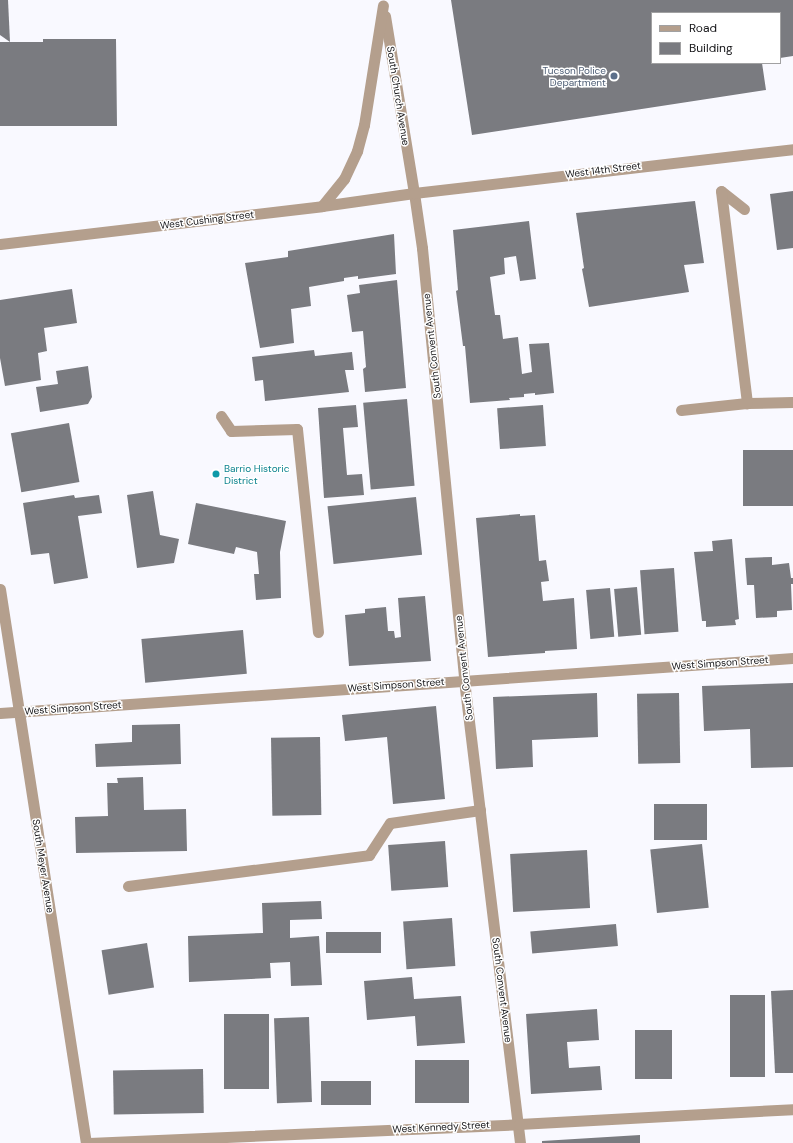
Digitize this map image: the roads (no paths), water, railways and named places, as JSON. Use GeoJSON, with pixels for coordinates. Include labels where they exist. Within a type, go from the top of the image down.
{"type":"FeatureCollection","features":[{"type":"Feature","properties":{"kind":"street","name":"South Church Avenue"},"geometry":{"type":"LineString","coordinates":[[383,3],[414,193]]}},
{"type":"Feature","properties":{"kind":"street"},"geometry":{"type":"LineString","coordinates":[[322,206],[344,179],[357,151],[364,125],[383,3]]}},
{"type":"Feature","properties":{"kind":"street","name":"West 14th Street"},"geometry":{"type":"LineString","coordinates":[[414,193],[793,149]]}},
{"type":"Feature","properties":{"kind":"street"},"geometry":{"type":"LineString","coordinates":[[744,209],[721,190],[748,403]]}},
{"type":"Feature","properties":{"kind":"street","name":"West Cushing Street"},"geometry":{"type":"LineString","coordinates":[[0,244],[322,206],[414,193]]}},
{"type":"Feature","properties":{"kind":"street","name":"South Convent Avenue"},"geometry":{"type":"LineString","coordinates":[[414,193],[422,248],[464,680],[519,1124],[520,1143]]}},
{"type":"Feature","properties":{"kind":"street"},"geometry":{"type":"LineString","coordinates":[[681,410],[748,403],[793,402]]}},
{"type":"Feature","properties":{"kind":"street"},"geometry":{"type":"LineString","coordinates":[[221,416],[231,431],[297,429],[318,632]]}},
{"type":"Feature","properties":{"kind":"street","name":"South Meyer Avenue"},"geometry":{"type":"LineString","coordinates":[[0,589],[88,1143]]}},
{"type":"Feature","properties":{"kind":"street","name":"West Simpson Street"},"geometry":{"type":"LineString","coordinates":[[0,713],[793,658]]}},
{"type":"Feature","properties":{"kind":"street"},"geometry":{"type":"LineString","coordinates":[[128,886],[369,855],[390,823],[480,810]]}},
{"type":"Feature","properties":{"kind":"street","name":"West Kennedy Street"},"geometry":{"type":"LineString","coordinates":[[88,1143],[519,1124],[793,1109]]}},
{"type":"Feature","properties":{"kind":"place","name":"Tucson Police Department"},"geometry":{"type":"Point","coordinates":[614,76]}},
{"type":"Feature","properties":{"kind":"place","name":"Barrio Historic District"},"geometry":{"type":"Point","coordinates":[216,474]}}]}
